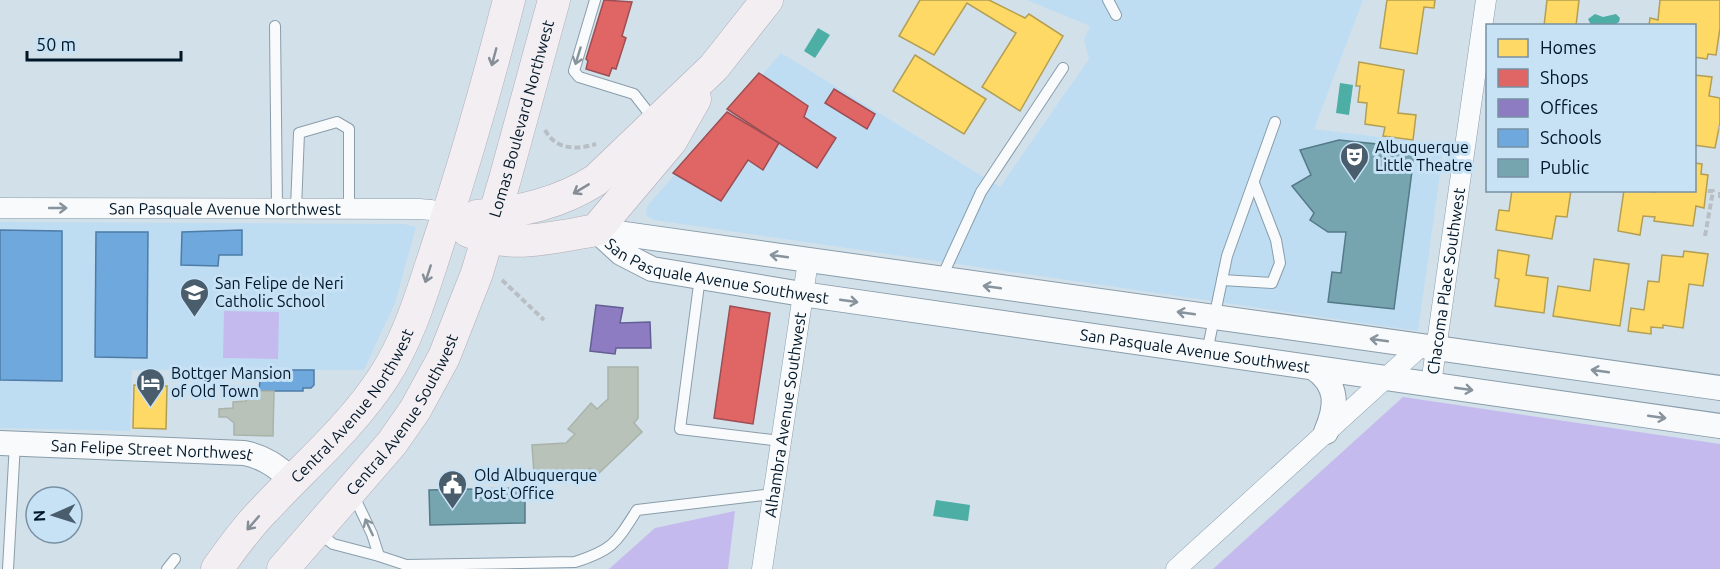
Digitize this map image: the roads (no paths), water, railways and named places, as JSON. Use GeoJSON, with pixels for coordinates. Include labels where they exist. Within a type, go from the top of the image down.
{"type":"FeatureCollection","features":[{"type":"Feature","properties":{"kind":"main road"},"geometry":{"type":"LineString","coordinates":[[509,0],[474,131],[446,218],[490,226],[526,241],[596,230],[671,141],[714,67]]}},
{"type":"Feature","properties":{"kind":"main road","name":"Lomas Boulevard Northwest"},"geometry":{"type":"LineString","coordinates":[[490,226],[554,0]]}},
{"type":"Feature","properties":{"kind":"main road"},"geometry":{"type":"LineString","coordinates":[[490,226],[576,192],[596,180],[714,67],[767,0]]}},
{"type":"Feature","properties":{"kind":"main road","name":"Central Avenue Northwest"},"geometry":{"type":"LineString","coordinates":[[217,569],[240,537],[364,405],[384,376],[402,344],[418,304],[446,218]]}},
{"type":"Feature","properties":{"kind":"main road","name":"Central Avenue Southwest"},"geometry":{"type":"LineString","coordinates":[[282,569],[392,443],[430,383],[460,319],[490,226]]}},
{"type":"Feature","properties":{"kind":"street","name":"Chacoma Place Southwest"},"geometry":{"type":"LineString","coordinates":[[1431,384],[1429,347],[1486,0]]}},
{"type":"Feature","properties":{"kind":"street","name":"San Pasquale Avenue Northwest"},"geometry":{"type":"LineString","coordinates":[[0,208],[419,208],[431,210],[446,218]]}},
{"type":"Feature","properties":{"kind":"street","name":"San Pasquale Avenue Southwest"},"geometry":{"type":"LineString","coordinates":[[596,230],[1720,388]]}},
{"type":"Feature","properties":{"kind":"street","name":"San Pasquale Avenue Southwest"},"geometry":{"type":"LineString","coordinates":[[596,230],[621,253],[652,269],[802,294],[1720,426]]}},
{"type":"Feature","properties":{"kind":"street","name":"Alhambra Avenue Southwest"},"geometry":{"type":"LineString","coordinates":[[762,569],[808,261]]}},
{"type":"Feature","properties":{"kind":"street","name":"Chacoma Place Southwest"},"geometry":{"type":"LineString","coordinates":[[1176,569],[1386,378],[1429,347]]}},
{"type":"Feature","properties":{"kind":"street"},"geometry":{"type":"LineString","coordinates":[[1314,368],[1329,382],[1333,394],[1332,417],[1326,432]]}},
{"type":"Feature","properties":{"kind":"street","name":"San Felipe Street Northwest"},"geometry":{"type":"LineString","coordinates":[[7,443],[244,453],[259,456],[272,463],[293,480]]}},
{"type":"Feature","properties":{"kind":"lane"},"geometry":{"type":"LineString","coordinates":[[595,0],[574,71],[579,77],[634,94],[656,122]]}},
{"type":"Feature","properties":{"kind":"lane"},"geometry":{"type":"LineString","coordinates":[[1108,0],[1116,15]]}},
{"type":"Feature","properties":{"kind":"lane"},"geometry":{"type":"LineString","coordinates":[[275,26],[286,208]]}},
{"type":"Feature","properties":{"kind":"lane"},"geometry":{"type":"LineString","coordinates":[[940,279],[981,192],[1063,68]]}},
{"type":"Feature","properties":{"kind":"lane"},"geometry":{"type":"LineString","coordinates":[[1207,352],[1227,256],[1275,122]]}},
{"type":"Feature","properties":{"kind":"lane"},"geometry":{"type":"LineString","coordinates":[[286,208],[298,133],[337,123],[349,129],[349,208]]}},
{"type":"Feature","properties":{"kind":"lane"},"geometry":{"type":"LineString","coordinates":[[1222,280],[1272,283],[1280,263],[1276,240],[1254,183]]}},
{"type":"Feature","properties":{"kind":"lane"},"geometry":{"type":"LineString","coordinates":[[700,277],[680,429],[781,441]]}},
{"type":"Feature","properties":{"kind":"lane"},"geometry":{"type":"LineString","coordinates":[[7,443],[8,569]]}},
{"type":"Feature","properties":{"kind":"lane"},"geometry":{"type":"LineString","coordinates":[[351,489],[372,534],[379,556]]}},
{"type":"Feature","properties":{"kind":"lane"},"geometry":{"type":"LineString","coordinates":[[316,530],[333,544],[406,564],[575,562],[601,554],[619,539],[637,510],[773,494]]}},
{"type":"Feature","properties":{"kind":"lane"},"geometry":{"type":"LineString","coordinates":[[167,569],[175,559]]}},
{"type":"Feature","properties":{"kind":"place","name":"Albuquerque Little Theatre"},"geometry":{"type":"Point","coordinates":[1354,182]}},
{"type":"Feature","properties":{"kind":"place","name":"San Felipe de Neri Catholic School"},"geometry":{"type":"Point","coordinates":[194,318]}},
{"type":"Feature","properties":{"kind":"place","name":"Bottger Mansion of Old Town"},"geometry":{"type":"Point","coordinates":[150,408]}},
{"type":"Feature","properties":{"kind":"place","name":"Old Albuquerque Post Office"},"geometry":{"type":"Point","coordinates":[453,510]}}]}
